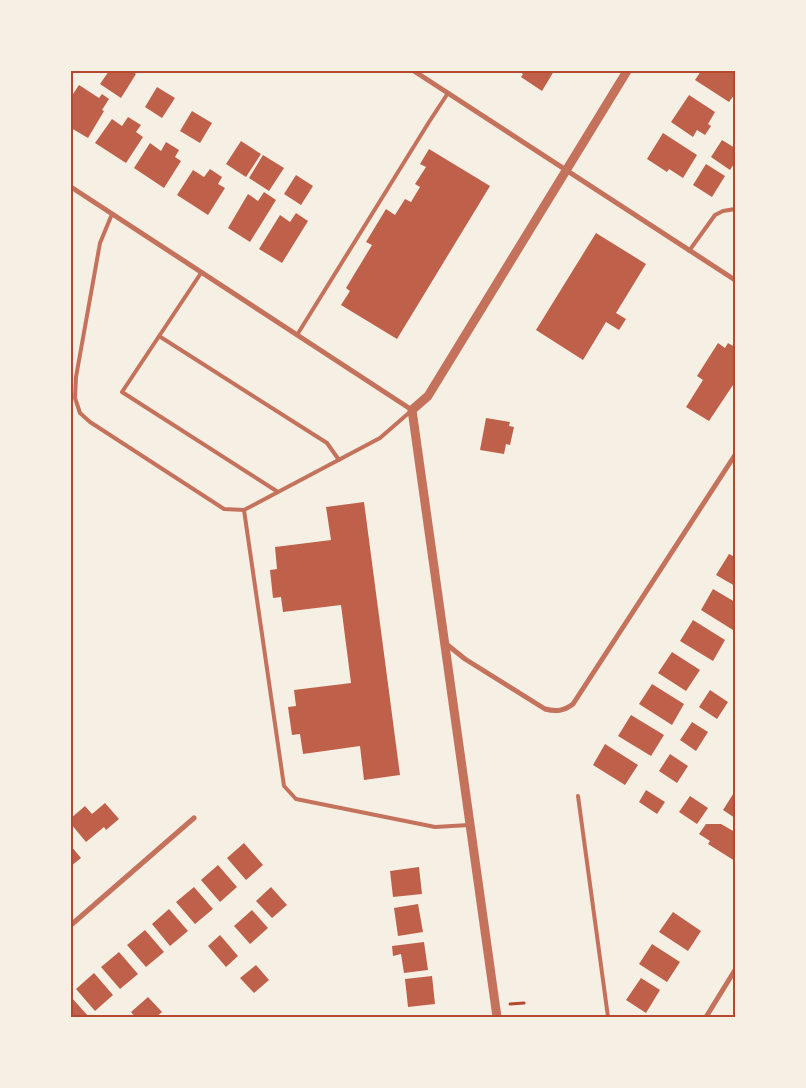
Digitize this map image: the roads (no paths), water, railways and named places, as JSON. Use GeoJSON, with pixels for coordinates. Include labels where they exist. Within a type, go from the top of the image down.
{"type":"FeatureCollection","features":[{"type":"Feature","properties":{"kind":"street"},"geometry":{"type":"LineString","coordinates":[[414,71],[735,280]]}},
{"type":"Feature","properties":{"kind":"street"},"geometry":{"type":"LineString","coordinates":[[412,410],[428,396],[627,71]]}},
{"type":"Feature","properties":{"kind":"street"},"geometry":{"type":"LineString","coordinates":[[71,187],[412,410],[497,1017]]}},
{"type":"Feature","properties":{"kind":"street"},"geometry":{"type":"LineString","coordinates":[[445,643],[465,658],[545,709],[560,711],[574,704],[735,455]]}},
{"type":"Feature","properties":{"kind":"street"},"geometry":{"type":"LineString","coordinates":[[71,925],[194,818]]}},
{"type":"Feature","properties":{"kind":"street"},"geometry":{"type":"LineString","coordinates":[[706,1017],[735,970]]}},
{"type":"Feature","properties":{"kind":"lane"},"geometry":{"type":"LineString","coordinates":[[297,334],[448,93]]}},
{"type":"Feature","properties":{"kind":"lane"},"geometry":{"type":"LineString","coordinates":[[690,251],[715,215],[723,211],[735,209]]}},
{"type":"Feature","properties":{"kind":"lane"},"geometry":{"type":"LineString","coordinates":[[112,214],[100,243],[76,377],[75,398],[80,413],[90,422],[224,509],[244,510],[380,438],[412,410]]}},
{"type":"Feature","properties":{"kind":"lane"},"geometry":{"type":"LineString","coordinates":[[201,273],[122,392],[278,492]]}},
{"type":"Feature","properties":{"kind":"lane"},"geometry":{"type":"LineString","coordinates":[[159,336],[327,443],[339,460]]}},
{"type":"Feature","properties":{"kind":"lane"},"geometry":{"type":"LineString","coordinates":[[244,510],[284,786],[296,799],[436,827],[470,825]]}},
{"type":"Feature","properties":{"kind":"lane"},"geometry":{"type":"LineString","coordinates":[[578,796],[608,1017]]}}]}
